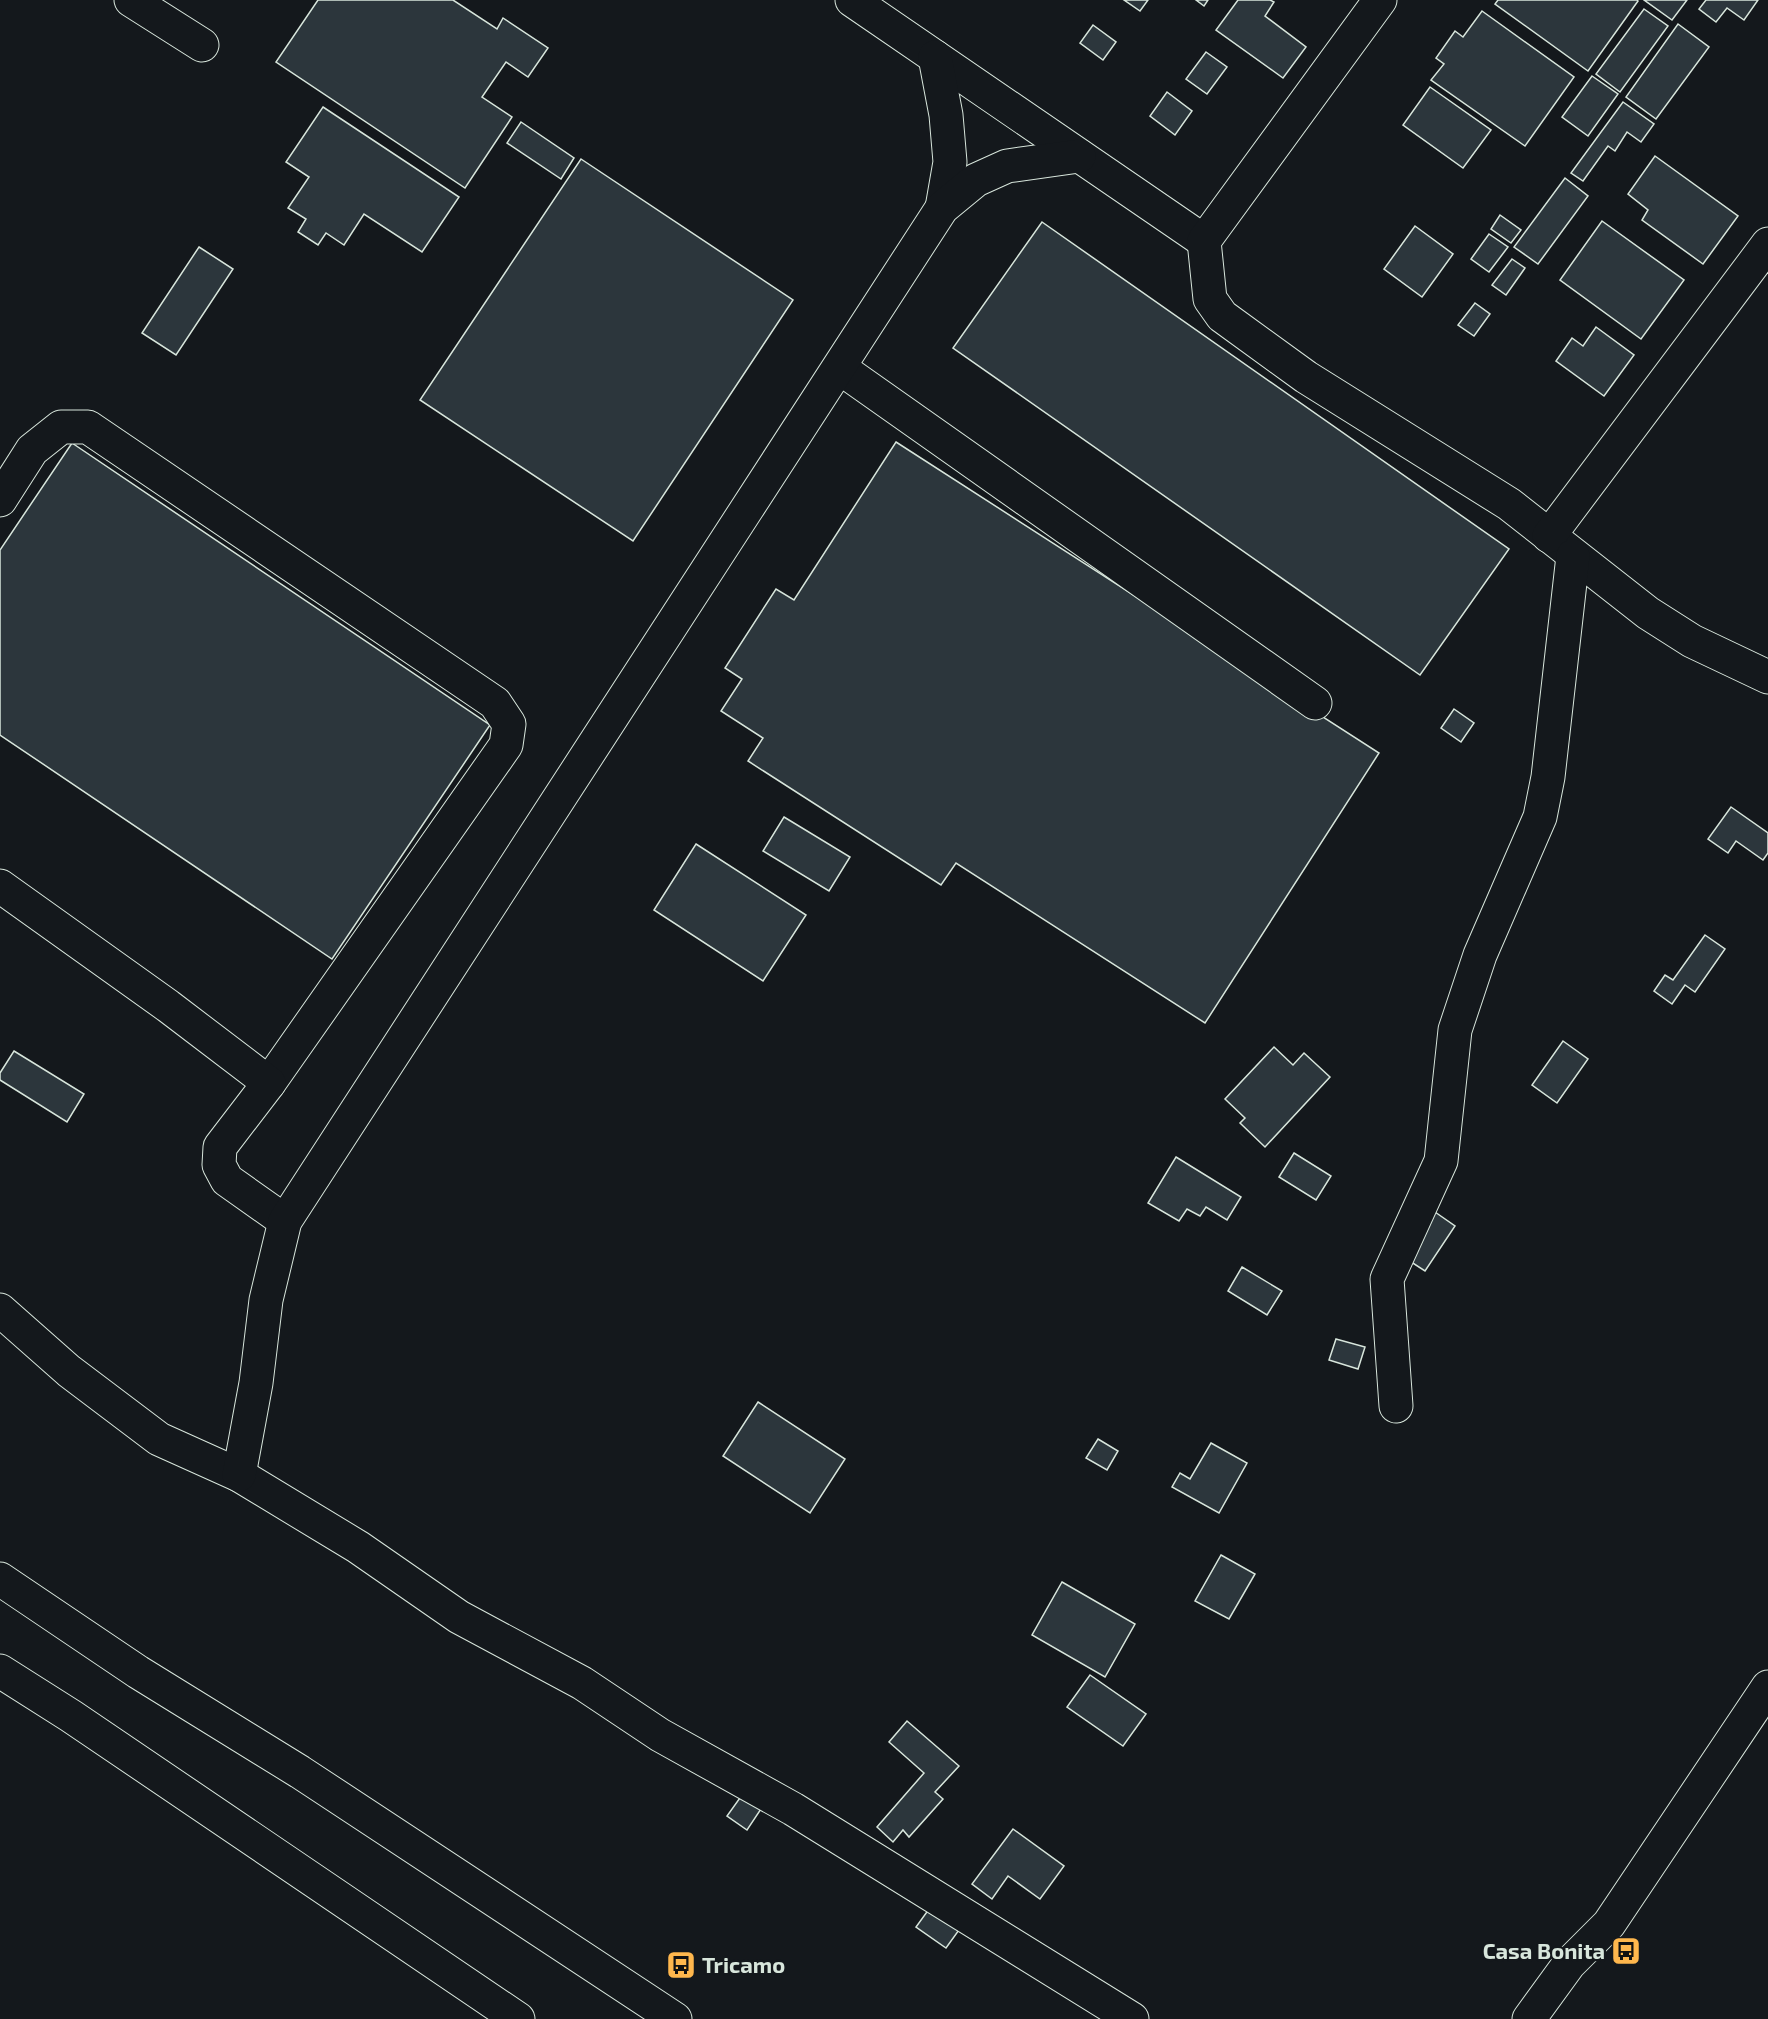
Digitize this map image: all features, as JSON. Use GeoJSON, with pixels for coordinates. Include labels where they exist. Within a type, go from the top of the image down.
{"type":"FeatureCollection","features":[{"type":"Feature","properties":{"kind":"main road"},"geometry":{"type":"LineString","coordinates":[[131,0],[202,45]]}},
{"type":"Feature","properties":{"kind":"main road"},"geometry":{"type":"LineString","coordinates":[[852,0],[1204,241]]}},
{"type":"Feature","properties":{"kind":"main road"},"geometry":{"type":"LineString","coordinates":[[1380,0],[1204,241],[1210,299],[1222,316],[1306,377],[1509,504],[1648,613],[1692,641],[1768,677]]}},
{"type":"Feature","properties":{"kind":"main road"},"geometry":{"type":"LineString","coordinates":[[935,57],[946,115],[950,162],[942,208]]}},
{"type":"Feature","properties":{"kind":"main road"},"geometry":{"type":"LineString","coordinates":[[239,1475],[256,1383],[266,1300],[285,1221],[942,208],[976,180],[1007,166],[1079,156]]}},
{"type":"Feature","properties":{"kind":"main road"},"geometry":{"type":"LineString","coordinates":[[1396,1406],[1387,1279],[1441,1161],[1455,1030],[1480,955],[1540,817],[1548,777],[1562,546],[1768,244]]}},
{"type":"Feature","properties":{"kind":"main road"},"geometry":{"type":"LineString","coordinates":[[840,368],[1315,703]]}},
{"type":"Feature","properties":{"kind":"main road"},"geometry":{"type":"LineString","coordinates":[[0,500],[32,450],[61,427],[88,427],[495,703],[509,724],[506,745],[269,1083],[220,1147],[219,1165],[227,1180],[285,1221]]}},
{"type":"Feature","properties":{"kind":"main road"},"geometry":{"type":"LineString","coordinates":[[0,886],[168,1006],[269,1083]]}},
{"type":"Feature","properties":{"kind":"main road"},"geometry":{"type":"LineString","coordinates":[[0,1310],[69,1371],[159,1439],[239,1475],[358,1547],[459,1617],[582,1683],[660,1735],[793,1809],[1132,2019]]}},
{"type":"Feature","properties":{"kind":"main road"},"geometry":{"type":"LineString","coordinates":[[0,1579],[138,1672],[300,1772],[675,2019]]}},
{"type":"Feature","properties":{"kind":"main road"},"geometry":{"type":"LineString","coordinates":[[0,1671],[81,1722],[518,2019]]}},
{"type":"Feature","properties":{"kind":"main road"},"geometry":{"type":"LineString","coordinates":[[1529,2019],[1569,1964],[1609,1924],[1768,1687]]}},
{"type":"Feature","properties":{"kind":"building"},"geometry":{"type":"Polygon","coordinates":[[[318,0],[453,0],[497,29],[503,18],[548,48],[528,77],[506,62],[482,97],[512,117],[465,188],[276,62],[318,0]]]}},
{"type":"Feature","properties":{"kind":"building"},"geometry":{"type":"Polygon","coordinates":[[[1124,0],[1148,0],[1140,11],[1124,0]]]}},
{"type":"Feature","properties":{"kind":"building"},"geometry":{"type":"Polygon","coordinates":[[[1196,0],[1208,0],[1204,6],[1196,0]]]}},
{"type":"Feature","properties":{"kind":"building"},"geometry":{"type":"Polygon","coordinates":[[[1238,0],[1274,2],[1265,16],[1306,47],[1283,78],[1216,30],[1238,0]]]}},
{"type":"Feature","properties":{"kind":"building"},"geometry":{"type":"Polygon","coordinates":[[[1498,0],[1638,1],[1588,71],[1495,4],[1498,0]]]}},
{"type":"Feature","properties":{"kind":"building"},"geometry":{"type":"Polygon","coordinates":[[[1644,0],[1687,0],[1672,20],[1644,0]]]}},
{"type":"Feature","properties":{"kind":"building"},"geometry":{"type":"Polygon","coordinates":[[[1706,0],[1758,0],[1744,20],[1727,8],[1716,22],[1699,9],[1706,0]]]}},
{"type":"Feature","properties":{"kind":"building"},"geometry":{"type":"Polygon","coordinates":[[[1644,9],[1668,26],[1620,92],[1596,74],[1644,9]]]}},
{"type":"Feature","properties":{"kind":"building"},"geometry":{"type":"Polygon","coordinates":[[[1482,11],[1574,77],[1525,146],[1431,80],[1444,64],[1436,58],[1455,31],[1463,37],[1482,11]]]}},
{"type":"Feature","properties":{"kind":"building"},"geometry":{"type":"Polygon","coordinates":[[[1678,24],[1709,47],[1656,119],[1626,97],[1678,24]]]}},
{"type":"Feature","properties":{"kind":"building"},"geometry":{"type":"Polygon","coordinates":[[[1093,25],[1116,42],[1103,60],[1080,43],[1093,25]]]}},
{"type":"Feature","properties":{"kind":"building"},"geometry":{"type":"Polygon","coordinates":[[[1206,52],[1227,67],[1207,94],[1186,79],[1206,52]]]}},
{"type":"Feature","properties":{"kind":"building"},"geometry":{"type":"Polygon","coordinates":[[[1592,76],[1618,94],[1588,136],[1562,117],[1592,76]]]}},
{"type":"Feature","properties":{"kind":"building"},"geometry":{"type":"Polygon","coordinates":[[[1430,87],[1491,130],[1463,168],[1403,125],[1430,87]]]}},
{"type":"Feature","properties":{"kind":"building"},"geometry":{"type":"Polygon","coordinates":[[[1167,92],[1192,111],[1175,135],[1150,116],[1167,92]]]}},
{"type":"Feature","properties":{"kind":"building"},"geometry":{"type":"Polygon","coordinates":[[[1623,102],[1654,124],[1641,142],[1627,132],[1615,151],[1608,146],[1583,181],[1571,173],[1623,102]]]}},
{"type":"Feature","properties":{"kind":"building"},"geometry":{"type":"Polygon","coordinates":[[[323,107],[459,197],[422,252],[364,214],[344,245],[326,233],[318,245],[298,232],[306,219],[288,208],[309,177],[286,162],[323,107]]]}},
{"type":"Feature","properties":{"kind":"building"},"geometry":{"type":"Polygon","coordinates":[[[521,122],[574,158],[561,179],[507,143],[521,122]]]}},
{"type":"Feature","properties":{"kind":"building"},"geometry":{"type":"Polygon","coordinates":[[[1655,156],[1738,216],[1703,264],[1642,220],[1648,210],[1628,194],[1655,156]]]}},
{"type":"Feature","properties":{"kind":"building"},"geometry":{"type":"Polygon","coordinates":[[[581,159],[793,300],[633,541],[420,400],[581,159]]]}},
{"type":"Feature","properties":{"kind":"building"},"geometry":{"type":"Polygon","coordinates":[[[1565,178],[1588,196],[1538,264],[1514,247],[1565,178]]]}},
{"type":"Feature","properties":{"kind":"building"},"geometry":{"type":"Polygon","coordinates":[[[1500,215],[1521,230],[1511,243],[1491,229],[1500,215]]]}},
{"type":"Feature","properties":{"kind":"building"},"geometry":{"type":"Polygon","coordinates":[[[1602,221],[1684,280],[1641,339],[1560,280],[1602,221]]]}},
{"type":"Feature","properties":{"kind":"building"},"geometry":{"type":"Polygon","coordinates":[[[1042,222],[1509,549],[1420,675],[953,348],[1042,222]]]}},
{"type":"Feature","properties":{"kind":"building"},"geometry":{"type":"Polygon","coordinates":[[[1415,226],[1453,254],[1422,297],[1384,269],[1415,226]]]}},
{"type":"Feature","properties":{"kind":"building"},"geometry":{"type":"Polygon","coordinates":[[[1489,234],[1508,247],[1489,272],[1471,259],[1489,234]]]}},
{"type":"Feature","properties":{"kind":"building"},"geometry":{"type":"Polygon","coordinates":[[[199,247],[233,269],[176,355],[142,333],[199,247]]]}},
{"type":"Feature","properties":{"kind":"building"},"geometry":{"type":"Polygon","coordinates":[[[1512,259],[1525,268],[1506,295],[1492,285],[1512,259]]]}},
{"type":"Feature","properties":{"kind":"building"},"geometry":{"type":"Polygon","coordinates":[[[1475,303],[1490,314],[1474,336],[1458,325],[1475,303]]]}},
{"type":"Feature","properties":{"kind":"building"},"geometry":{"type":"Polygon","coordinates":[[[1596,327],[1634,355],[1604,396],[1556,361],[1572,338],[1583,346],[1596,327]]]}},
{"type":"Feature","properties":{"kind":"building"},"geometry":{"type":"Polygon","coordinates":[[[896,442],[1379,753],[1205,1023],[956,863],[941,885],[748,761],[763,738],[721,711],[742,679],[725,668],[776,589],[794,600],[896,442]]]}},
{"type":"Feature","properties":{"kind":"building"},"geometry":{"type":"Polygon","coordinates":[[[72,443],[490,725],[332,959],[0,735],[0,550],[72,443]]]}},
{"type":"Feature","properties":{"kind":"building"},"geometry":{"type":"Polygon","coordinates":[[[1454,709],[1474,723],[1461,742],[1441,728],[1454,709]]]}},
{"type":"Feature","properties":{"kind":"building"},"geometry":{"type":"Polygon","coordinates":[[[1731,807],[1768,833],[1768,853],[1763,860],[1736,841],[1728,853],[1708,839],[1731,807]]]}},
{"type":"Feature","properties":{"kind":"building"},"geometry":{"type":"Polygon","coordinates":[[[784,817],[850,857],[829,891],[763,851],[784,817]]]}},
{"type":"Feature","properties":{"kind":"building"},"geometry":{"type":"Polygon","coordinates":[[[696,844],[806,915],[763,981],[654,910],[696,844]]]}},
{"type":"Feature","properties":{"kind":"building"},"geometry":{"type":"Polygon","coordinates":[[[1705,935],[1725,949],[1695,992],[1685,985],[1672,1004],[1654,991],[1665,975],[1673,980],[1705,935]]]}},
{"type":"Feature","properties":{"kind":"building"},"geometry":{"type":"Polygon","coordinates":[[[1563,1041],[1588,1059],[1557,1103],[1532,1085],[1563,1041]]]}},
{"type":"Feature","properties":{"kind":"building"},"geometry":{"type":"Polygon","coordinates":[[[1274,1047],[1293,1065],[1304,1053],[1330,1077],[1265,1147],[1240,1123],[1245,1118],[1225,1099],[1274,1047]]]}},
{"type":"Feature","properties":{"kind":"building"},"geometry":{"type":"Polygon","coordinates":[[[14,1051],[84,1094],[67,1122],[0,1080],[0,1073],[14,1051]]]}},
{"type":"Feature","properties":{"kind":"building"},"geometry":{"type":"Polygon","coordinates":[[[1294,1153],[1331,1176],[1316,1200],[1279,1177],[1294,1153]]]}},
{"type":"Feature","properties":{"kind":"building"},"geometry":{"type":"Polygon","coordinates":[[[1176,1157],[1241,1197],[1227,1220],[1206,1207],[1200,1216],[1187,1209],[1179,1221],[1148,1203],[1176,1157]]]}},
{"type":"Feature","properties":{"kind":"building"},"geometry":{"type":"Polygon","coordinates":[[[1435,1212],[1455,1226],[1425,1271],[1405,1258],[1435,1212]]]}},
{"type":"Feature","properties":{"kind":"building"},"geometry":{"type":"Polygon","coordinates":[[[1242,1267],[1282,1291],[1267,1315],[1228,1291],[1242,1267]]]}},
{"type":"Feature","properties":{"kind":"building"},"geometry":{"type":"Polygon","coordinates":[[[1336,1339],[1365,1347],[1358,1369],[1329,1360],[1336,1339]]]}},
{"type":"Feature","properties":{"kind":"building"},"geometry":{"type":"Polygon","coordinates":[[[758,1402],[845,1459],[810,1513],[723,1456],[758,1402]]]}},
{"type":"Feature","properties":{"kind":"building"},"geometry":{"type":"Polygon","coordinates":[[[1098,1439],[1118,1451],[1107,1470],[1086,1458],[1098,1439]]]}},
{"type":"Feature","properties":{"kind":"building"},"geometry":{"type":"Polygon","coordinates":[[[1211,1443],[1247,1463],[1219,1513],[1172,1487],[1180,1473],[1190,1479],[1211,1443]]]}},
{"type":"Feature","properties":{"kind":"building"},"geometry":{"type":"Polygon","coordinates":[[[1221,1555],[1255,1574],[1229,1619],[1195,1601],[1221,1555]]]}},
{"type":"Feature","properties":{"kind":"building"},"geometry":{"type":"Polygon","coordinates":[[[1062,1582],[1135,1624],[1105,1677],[1032,1635],[1062,1582]]]}},
{"type":"Feature","properties":{"kind":"building"},"geometry":{"type":"Polygon","coordinates":[[[1090,1675],[1146,1714],[1123,1746],[1067,1707],[1090,1675]]]}},
{"type":"Feature","properties":{"kind":"building"},"geometry":{"type":"Polygon","coordinates":[[[907,1721],[959,1766],[935,1792],[943,1799],[909,1837],[903,1830],[893,1842],[877,1827],[924,1773],[889,1742],[907,1721]]]}},
{"type":"Feature","properties":{"kind":"building"},"geometry":{"type":"Polygon","coordinates":[[[742,1795],[761,1809],[747,1830],[727,1816],[742,1795]]]}},
{"type":"Feature","properties":{"kind":"building"},"geometry":{"type":"Polygon","coordinates":[[[1013,1829],[1064,1866],[1040,1899],[1008,1876],[992,1899],[972,1884],[1013,1829]]]}},
{"type":"Feature","properties":{"kind":"building"},"geometry":{"type":"Polygon","coordinates":[[[929,1909],[959,1930],[946,1948],[916,1927],[929,1909]]]}},
{"type":"Feature","properties":{"kind":"place","name":"Casa Bonita"},"geometry":{"type":"Point","coordinates":[1626,1951]}},
{"type":"Feature","properties":{"kind":"place","name":"Tricamo"},"geometry":{"type":"Point","coordinates":[681,1965]}}]}
